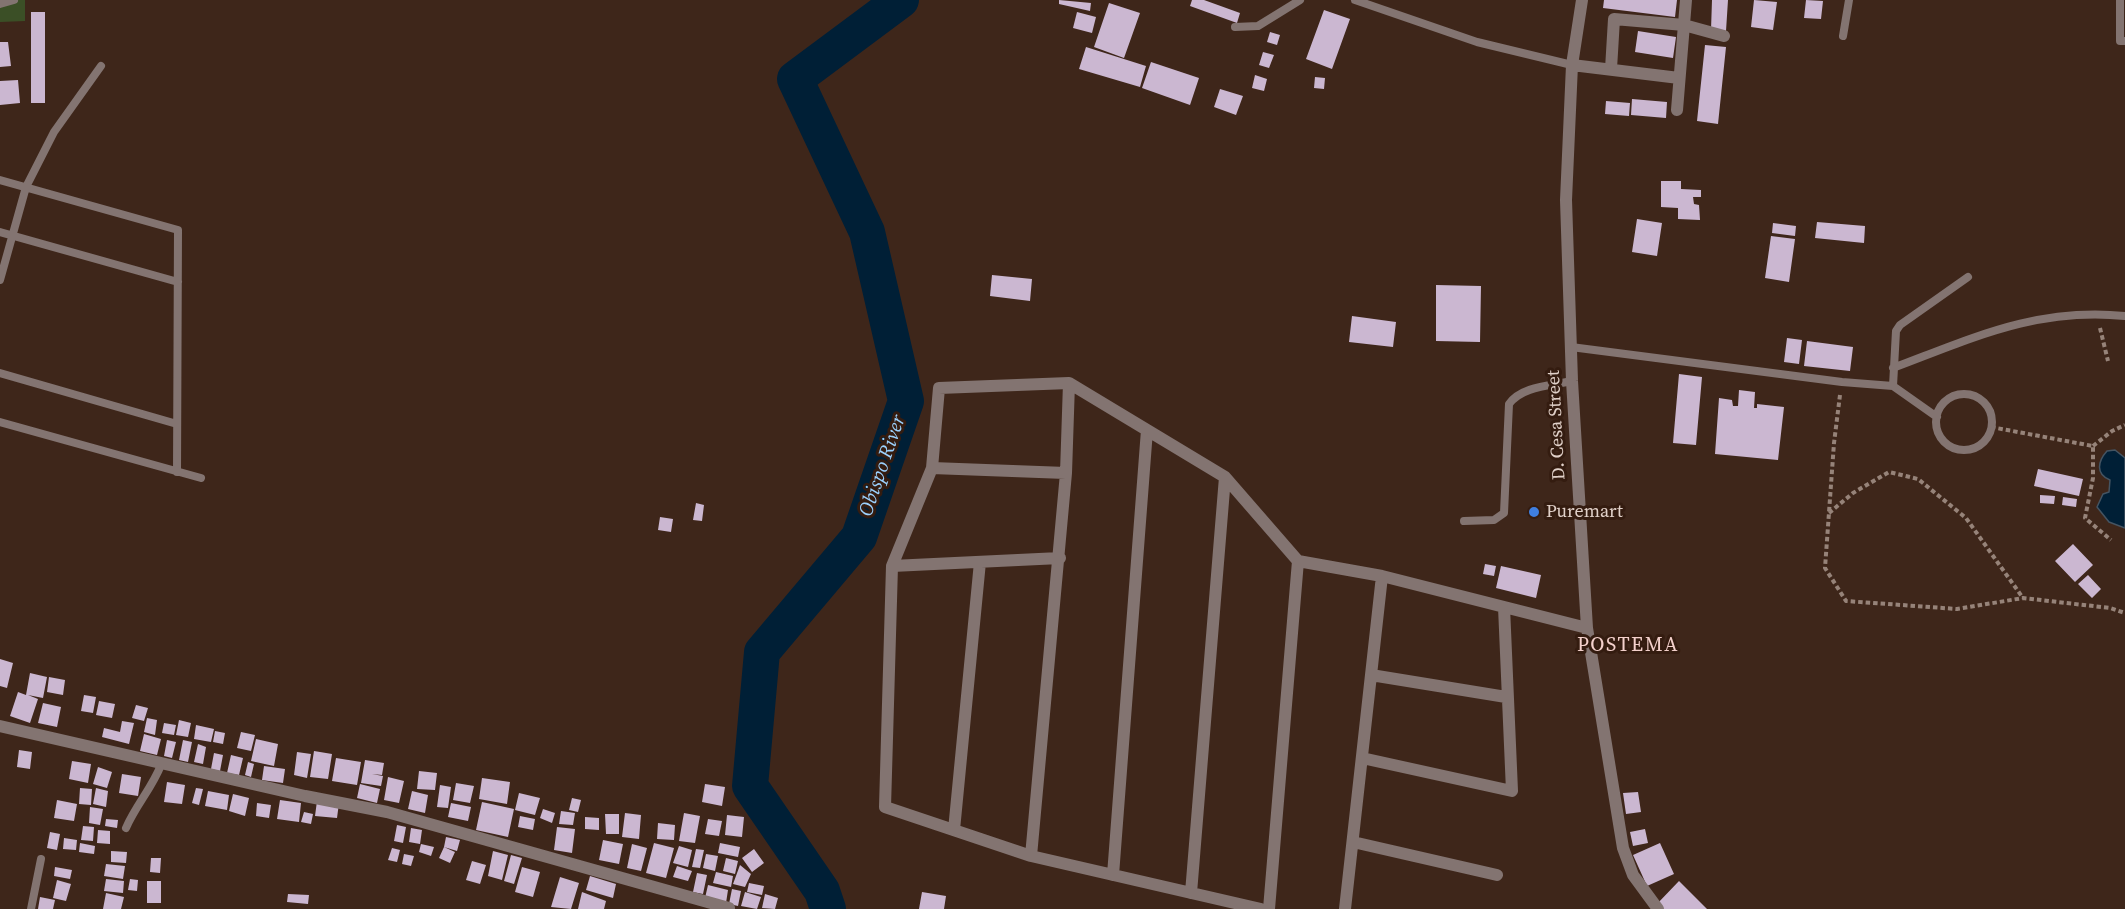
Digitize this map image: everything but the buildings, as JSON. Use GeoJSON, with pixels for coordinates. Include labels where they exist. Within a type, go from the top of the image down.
{"type":"FeatureCollection","features":[{"type":"Feature","properties":{"kind":"street","name":"D. Cesa Street"},"geometry":{"type":"LineString","coordinates":[[1582,0],[1572,65],[1566,200],[1572,381],[1587,628],[1623,848],[1633,875],[1658,909]]}},
{"type":"Feature","properties":{"kind":"street"},"geometry":{"type":"LineString","coordinates":[[1677,110],[1686,0]]}},
{"type":"Feature","properties":{"kind":"street"},"geometry":{"type":"LineString","coordinates":[[1611,69],[1614,20],[1683,25],[1724,36]]}},
{"type":"Feature","properties":{"kind":"street"},"geometry":{"type":"LineString","coordinates":[[1572,65],[1678,78]]}},
{"type":"Feature","properties":{"kind":"street"},"geometry":{"type":"LineString","coordinates":[[1261,909],[1031,856],[885,807],[892,566],[932,468],[939,388],[1069,383],[1225,477],[1298,561],[1382,576],[1587,628]]}},
{"type":"Feature","properties":{"kind":"street"},"geometry":{"type":"LineString","coordinates":[[1031,856],[1060,558],[1069,383]]}},
{"type":"Feature","properties":{"kind":"street"},"geometry":{"type":"LineString","coordinates":[[1113,875],[1148,430]]}},
{"type":"Feature","properties":{"kind":"street"},"geometry":{"type":"LineString","coordinates":[[932,468],[1065,474]]}},
{"type":"Feature","properties":{"kind":"street"},"geometry":{"type":"LineString","coordinates":[[1191,893],[1225,477]]}},
{"type":"Feature","properties":{"kind":"street"},"geometry":{"type":"LineString","coordinates":[[892,566],[1060,558]]}},
{"type":"Feature","properties":{"kind":"street"},"geometry":{"type":"LineString","coordinates":[[1269,909],[1298,561]]}},
{"type":"Feature","properties":{"kind":"street"},"geometry":{"type":"LineString","coordinates":[[954,830],[980,562]]}},
{"type":"Feature","properties":{"kind":"street"},"geometry":{"type":"LineString","coordinates":[[1345,909],[1382,576]]}},
{"type":"Feature","properties":{"kind":"street"},"geometry":{"type":"LineString","coordinates":[[1362,758],[1512,791],[1506,697],[1504,607]]}},
{"type":"Feature","properties":{"kind":"street"},"geometry":{"type":"LineString","coordinates":[[1371,675],[1506,697]]}},
{"type":"Feature","properties":{"kind":"street"},"geometry":{"type":"LineString","coordinates":[[0,726],[161,765],[387,812],[729,908]]}},
{"type":"Feature","properties":{"kind":"street"},"geometry":{"type":"LineString","coordinates":[[1353,843],[1497,875]]}},
{"type":"Feature","properties":{"kind":"lane"},"geometry":{"type":"LineString","coordinates":[[0,4],[14,0]]}},
{"type":"Feature","properties":{"kind":"lane"},"geometry":{"type":"LineString","coordinates":[[1235,27],[1258,26],[1300,0]]}},
{"type":"Feature","properties":{"kind":"lane"},"geometry":{"type":"LineString","coordinates":[[1355,0],[1477,42],[1572,65]]}},
{"type":"Feature","properties":{"kind":"lane"},"geometry":{"type":"LineString","coordinates":[[1843,36],[1849,0]]}},
{"type":"Feature","properties":{"kind":"lane"},"geometry":{"type":"LineString","coordinates":[[2120,0],[2120,41],[2125,41]]}},
{"type":"Feature","properties":{"kind":"lane"},"geometry":{"type":"LineString","coordinates":[[0,280],[26,187],[54,132],[101,66]]}},
{"type":"Feature","properties":{"kind":"lane"},"geometry":{"type":"LineString","coordinates":[[0,180],[178,230],[177,472]]}},
{"type":"Feature","properties":{"kind":"lane"},"geometry":{"type":"LineString","coordinates":[[0,232],[178,282]]}},
{"type":"Feature","properties":{"kind":"lane"},"geometry":{"type":"LineString","coordinates":[[1893,386],[1896,331],[1900,325],[1968,277]]}},
{"type":"Feature","properties":{"kind":"lane"},"geometry":{"type":"LineString","coordinates":[[1893,368],[2010,324],[2053,315],[2096,313],[2125,316]]}},
{"type":"Feature","properties":{"kind":"lane"},"geometry":{"type":"LineString","coordinates":[[1571,346],[1842,382],[1893,386],[1937,417]]}},
{"type":"Feature","properties":{"kind":"lane"},"geometry":{"type":"LineString","coordinates":[[0,373],[177,424]]}},
{"type":"Feature","properties":{"kind":"lane"},"geometry":{"type":"LineString","coordinates":[[1464,522],[1494,520],[1504,513],[1509,404],[1514,397],[1522,392],[1572,381]]}},
{"type":"Feature","properties":{"kind":"lane"},"geometry":{"type":"LineString","coordinates":[[1964,394],[1982,401],[1988,409],[1991,427],[1989,436],[1976,448],[1959,450],[1944,442],[1936,426],[1937,417],[1946,401],[1964,394]]}},
{"type":"Feature","properties":{"kind":"lane"},"geometry":{"type":"LineString","coordinates":[[0,422],[201,478]]}},
{"type":"Feature","properties":{"kind":"lane"},"geometry":{"type":"LineString","coordinates":[[126,828],[132,814],[153,785],[161,765]]}},
{"type":"Feature","properties":{"kind":"lane"},"geometry":{"type":"LineString","coordinates":[[31,909],[41,860]]}},
{"type":"Feature","properties":{"kind":"path"},"geometry":{"type":"LineString","coordinates":[[2096,313],[2108,361]]}},
{"type":"Feature","properties":{"kind":"path"},"geometry":{"type":"LineString","coordinates":[[1842,382],[1828,514],[1825,568],[1846,601],[1957,609],[2023,598],[2110,608],[2125,613]]}},
{"type":"Feature","properties":{"kind":"path"},"geometry":{"type":"LineString","coordinates":[[1991,427],[2093,446],[2112,431],[2125,425]]}},
{"type":"Feature","properties":{"kind":"path"},"geometry":{"type":"LineString","coordinates":[[2093,446],[2093,478],[2085,518],[2111,540]]}},
{"type":"Feature","properties":{"kind":"path"},"geometry":{"type":"LineString","coordinates":[[1828,514],[1853,493],[1889,472],[1918,478],[1966,518],[2023,598]]}},
{"type":"Feature","properties":{"kind":"green space"},"geometry":{"type":"Polygon","coordinates":[[[0,0],[25,0],[25,21],[0,22],[0,0]]]}},
{"type":"Feature","properties":{"kind":"water"},"geometry":{"type":"Polygon","coordinates":[[[2115,450],[2125,458],[2125,528],[2109,522],[2097,507],[2103,494],[2109,492],[2110,480],[2100,471],[2100,463],[2107,451],[2115,450]]]}},
{"type":"Feature","properties":{"kind":"waterway","name":"Obispo River"},"geometry":{"type":"LineString","coordinates":[[828,909],[822,891],[750,786],[762,652],[859,537],[906,401],[867,232],[795,79],[901,0]]}},
{"type":"Feature","properties":{"kind":"place","name":"Puremart"},"geometry":{"type":"Point","coordinates":[1534,512]}},
{"type":"Feature","properties":{"kind":"district","name":"POSTEMA"},"geometry":{"type":"Point","coordinates":[1628,646]}}]}
